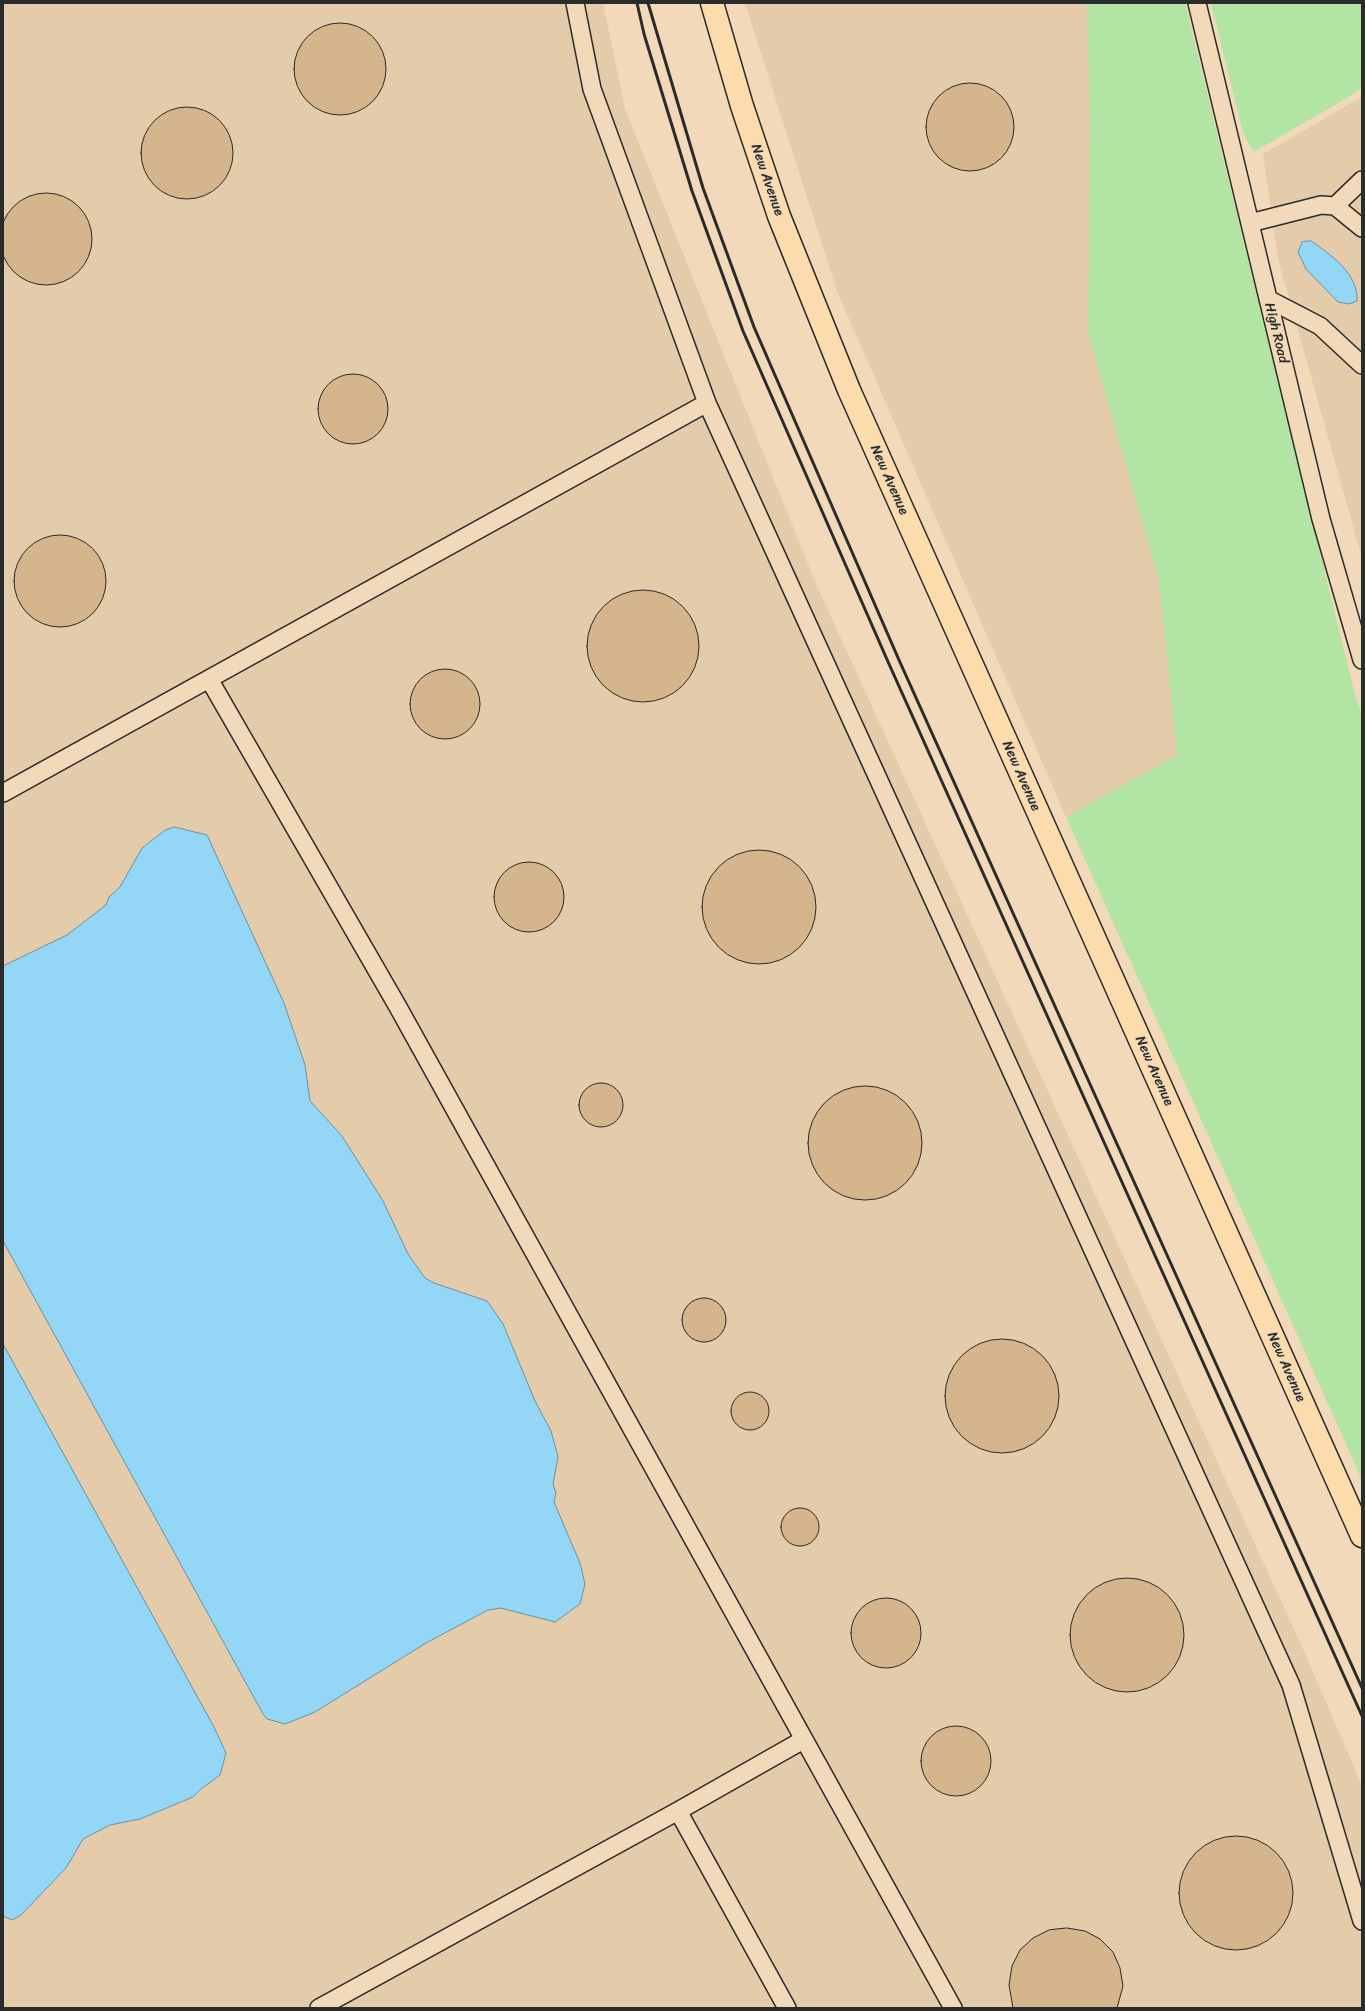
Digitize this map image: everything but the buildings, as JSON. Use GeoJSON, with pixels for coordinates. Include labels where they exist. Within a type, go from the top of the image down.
{"type":"FeatureCollection","features":[{"type":"Feature","properties":{"kind":"main road","name":"New Avenue"},"geometry":{"type":"LineString","coordinates":[[712,3],[742,106],[779,216],[849,390],[1362,1536]]}},
{"type":"Feature","properties":{"kind":"street"},"geometry":{"type":"LineString","coordinates":[[575,3],[592,89],[707,403],[1291,1685],[1362,1921]]}},
{"type":"Feature","properties":{"kind":"street","name":"High Road"},"geometry":{"type":"LineString","coordinates":[[1197,3],[1321,519],[1362,660]]}},
{"type":"Feature","properties":{"kind":"street"},"geometry":{"type":"LineString","coordinates":[[1335,206],[1362,180]]}},
{"type":"Feature","properties":{"kind":"street"},"geometry":{"type":"LineString","coordinates":[[1250,223],[1321,205],[1335,206],[1362,228]]}},
{"type":"Feature","properties":{"kind":"street"},"geometry":{"type":"LineString","coordinates":[[1268,299],[1320,326],[1362,365]]}},
{"type":"Feature","properties":{"kind":"street"},"geometry":{"type":"LineString","coordinates":[[3,793],[707,403]]}},
{"type":"Feature","properties":{"kind":"street"},"geometry":{"type":"LineString","coordinates":[[209,679],[398,1007],[802,1740],[953,2008]]}},
{"type":"Feature","properties":{"kind":"street"},"geometry":{"type":"LineString","coordinates":[[319,2008],[678,1812],[802,1740]]}},
{"type":"Feature","properties":{"kind":"street"},"geometry":{"type":"LineString","coordinates":[[678,1812],[787,2008]]}},
{"type":"Feature","properties":{"kind":"shaded area"},"geometry":{"type":"Polygon","coordinates":[[[3,3],[603,3],[625,109],[816,584],[1302,1647],[1362,1785],[1362,2008],[3,2008],[3,3]]]}},
{"type":"Feature","properties":{"kind":"shaded area"},"geometry":{"type":"Polygon","coordinates":[[[745,3],[1087,3],[1091,56],[1088,333],[1159,580],[1177,755],[1066,817],[837,291],[745,3]]]}},
{"type":"Feature","properties":{"kind":"shaded area"},"geometry":{"type":"Polygon","coordinates":[[[1362,97],[1362,558],[1278,259],[1263,154],[1362,97]]]}},
{"type":"Feature","properties":{"kind":"green space"},"geometry":{"type":"Polygon","coordinates":[[[1087,3],[1185,3],[1354,691],[1362,716],[1362,1480],[1066,817],[1177,755],[1159,580],[1088,333],[1090,123],[1087,3]]]}},
{"type":"Feature","properties":{"kind":"green space"},"geometry":{"type":"Polygon","coordinates":[[[1211,3],[1362,3],[1362,89],[1254,152],[1243,133],[1211,3]]]}},
{"type":"Feature","properties":{"kind":"water"},"geometry":{"type":"Polygon","coordinates":[[[1311,241],[1342,266],[1353,282],[1357,301],[1349,304],[1338,302],[1306,269],[1298,252],[1302,242],[1311,241]]]}},
{"type":"Feature","properties":{"kind":"water"},"geometry":{"type":"Polygon","coordinates":[[[174,827],[207,835],[284,1003],[305,1065],[310,1101],[342,1136],[383,1201],[408,1254],[425,1278],[434,1283],[487,1301],[503,1324],[535,1401],[551,1431],[558,1457],[553,1484],[556,1493],[554,1502],[580,1563],[585,1584],[580,1604],[555,1622],[501,1608],[488,1610],[426,1643],[315,1712],[285,1724],[267,1719],[263,1714],[3,1241],[3,966],[67,935],[106,905],[109,897],[120,887],[142,848],[164,831],[174,827]]]}},
{"type":"Feature","properties":{"kind":"water"},"geometry":{"type":"Polygon","coordinates":[[[3,1344],[214,1727],[226,1753],[220,1775],[193,1797],[140,1819],[110,1825],[83,1839],[66,1868],[21,1915],[12,1920],[3,1916],[3,1344]]]}},
{"type":"Feature","properties":{"kind":"railway"},"geometry":{"type":"LineString","coordinates":[[637,3],[644,34],[692,191],[743,331],[889,664],[1362,1716]]}},
{"type":"Feature","properties":{"kind":"railway"},"geometry":{"type":"LineString","coordinates":[[648,3],[703,188],[754,327],[899,660],[1362,1688]]}}]}
